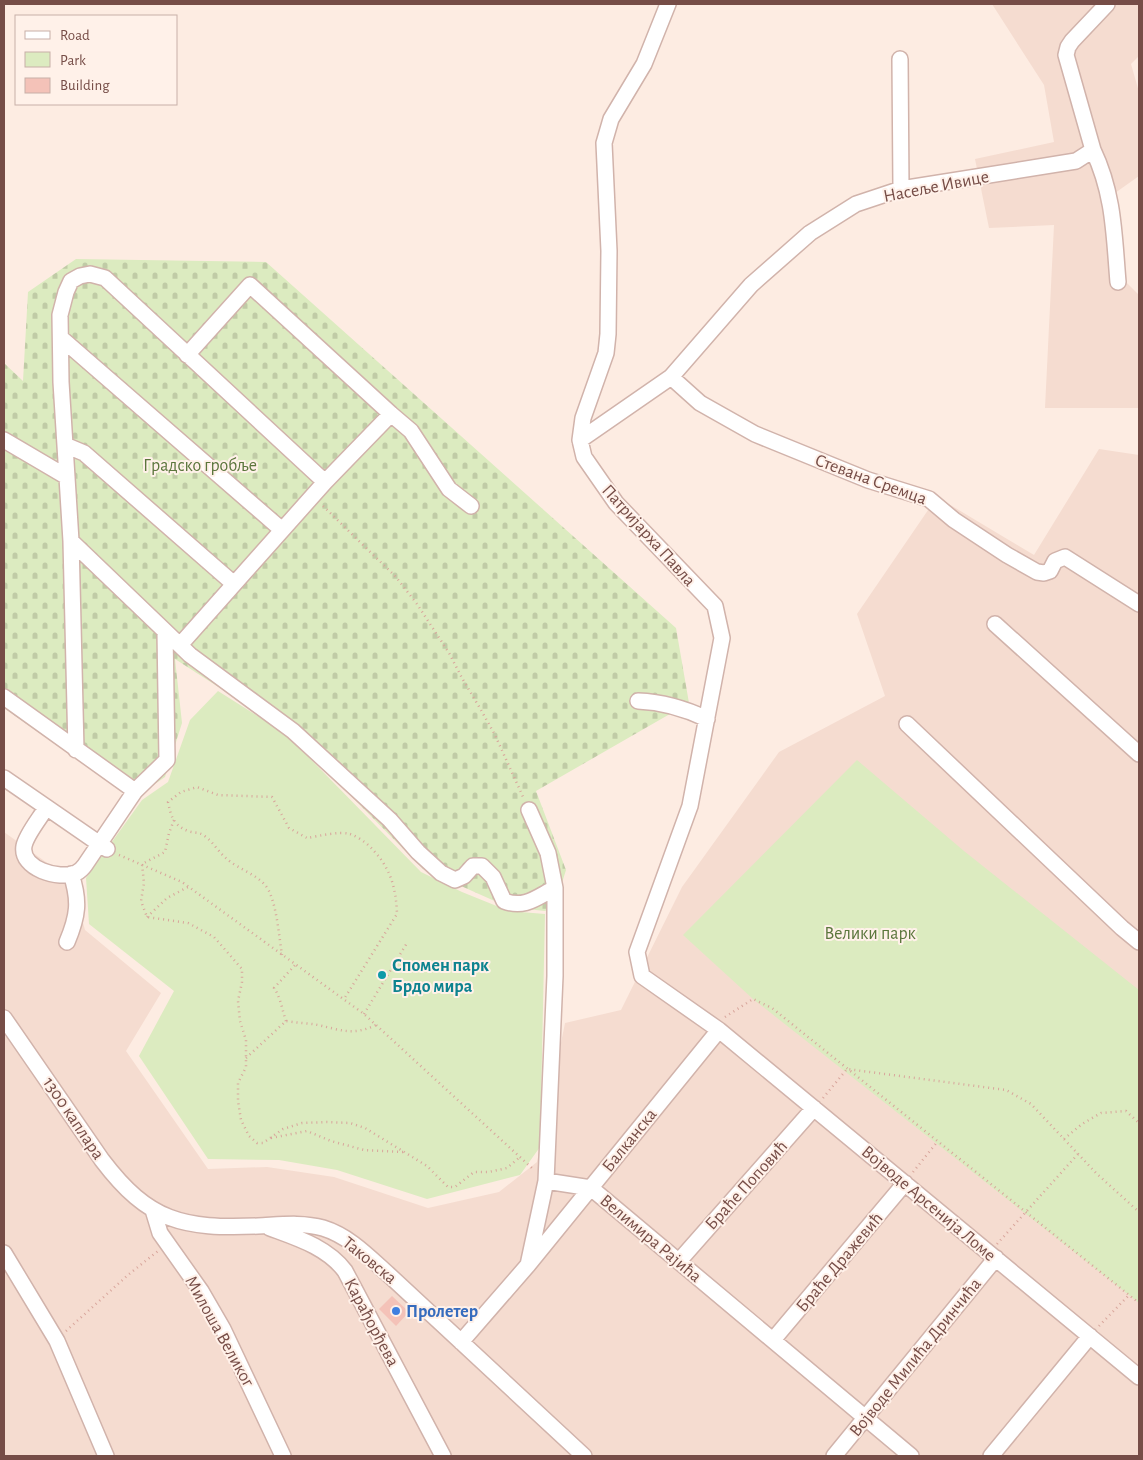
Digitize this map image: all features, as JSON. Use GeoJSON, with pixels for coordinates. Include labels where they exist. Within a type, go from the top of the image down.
{"type":"FeatureCollection","features":[{"type":"Feature","properties":{"kind":"street","name":"Патријарха Павла"},"geometry":{"type":"LineString","coordinates":[[668,4],[644,64],[611,119],[604,143],[609,251],[607,343],[604,360],[583,418],[580,440],[584,457],[616,503],[715,606],[722,638],[690,806],[637,952],[642,976],[715,1028]]}},
{"type":"Feature","properties":{"kind":"street"},"geometry":{"type":"LineString","coordinates":[[1107,4],[1072,41],[1066,54],[1093,150],[1107,185],[1112,205],[1118,282]]}},
{"type":"Feature","properties":{"kind":"street"},"geometry":{"type":"LineString","coordinates":[[900,59],[900,189]]}},
{"type":"Feature","properties":{"kind":"street","name":"Насеље Ивице"},"geometry":{"type":"LineString","coordinates":[[580,440],[671,378],[751,285],[810,233],[856,204],[900,189],[1076,161],[1093,150]]}},
{"type":"Feature","properties":{"kind":"street"},"geometry":{"type":"LineString","coordinates":[[76,750],[70,541],[61,382],[60,315],[71,281],[80,276],[90,274],[105,278],[325,482]]}},
{"type":"Feature","properties":{"kind":"street"},"geometry":{"type":"LineString","coordinates":[[187,355],[250,285],[411,431],[449,489],[471,506]]}},
{"type":"Feature","properties":{"kind":"street"},"geometry":{"type":"LineString","coordinates":[[61,338],[282,530]]}},
{"type":"Feature","properties":{"kind":"street","name":"Стевана Сремца"},"geometry":{"type":"LineString","coordinates":[[671,378],[700,403],[755,434],[868,480],[929,499],[954,520],[1007,555],[1037,572],[1044,573],[1050,571],[1055,560],[1065,556],[1139,604]]}},
{"type":"Feature","properties":{"kind":"street"},"geometry":{"type":"LineString","coordinates":[[180,645],[312,496],[391,414]]}},
{"type":"Feature","properties":{"kind":"street"},"geometry":{"type":"LineString","coordinates":[[4,440],[67,477]]}},
{"type":"Feature","properties":{"kind":"street"},"geometry":{"type":"LineString","coordinates":[[65,444],[84,453],[234,584]]}},
{"type":"Feature","properties":{"kind":"street"},"geometry":{"type":"LineString","coordinates":[[70,541],[190,655],[293,731],[390,820],[418,852],[441,873],[455,880],[464,876],[473,866],[482,866],[493,877],[504,901],[515,905],[526,903],[555,888]]}},
{"type":"Feature","properties":{"kind":"street"},"geometry":{"type":"LineString","coordinates":[[996,624],[1139,754]]}},
{"type":"Feature","properties":{"kind":"street"},"geometry":{"type":"LineString","coordinates":[[46,808],[25,843],[26,856],[29,861],[41,870],[49,873],[70,874],[77,872],[103,847],[135,791],[166,760],[165,631]]}},
{"type":"Feature","properties":{"kind":"street"},"geometry":{"type":"LineString","coordinates":[[4,697],[135,791]]}},
{"type":"Feature","properties":{"kind":"street"},"geometry":{"type":"LineString","coordinates":[[638,701],[658,702],[687,709],[707,719]]}},
{"type":"Feature","properties":{"kind":"street"},"geometry":{"type":"LineString","coordinates":[[907,724],[1139,942]]}},
{"type":"Feature","properties":{"kind":"street"},"geometry":{"type":"LineString","coordinates":[[4,778],[103,847]]}},
{"type":"Feature","properties":{"kind":"street"},"geometry":{"type":"LineString","coordinates":[[528,1265],[546,1181],[555,976],[555,888],[548,853],[529,810]]}},
{"type":"Feature","properties":{"kind":"street"},"geometry":{"type":"LineString","coordinates":[[67,942],[78,908],[76,890],[70,874]]}},
{"type":"Feature","properties":{"kind":"street","name":"1300 каплара"},"geometry":{"type":"LineString","coordinates":[[4,1018],[111,1172],[130,1192],[154,1210]]}},
{"type":"Feature","properties":{"kind":"street","name":"Војводе Арсенија Ломе"},"geometry":{"type":"LineString","coordinates":[[715,1028],[1139,1377]]}},
{"type":"Feature","properties":{"kind":"street","name":"Балканска"},"geometry":{"type":"LineString","coordinates":[[461,1342],[528,1265],[591,1188],[715,1028]]}},
{"type":"Feature","properties":{"kind":"street","name":"Браће Поповић"},"geometry":{"type":"LineString","coordinates":[[679,1261],[814,1108]]}},
{"type":"Feature","properties":{"kind":"street","name":"Велимира Рајића"},"geometry":{"type":"LineString","coordinates":[[546,1181],[591,1188],[911,1456]]}},
{"type":"Feature","properties":{"kind":"street","name":"Браће Дражевић"},"geometry":{"type":"LineString","coordinates":[[773,1340],[905,1183]]}},
{"type":"Feature","properties":{"kind":"street","name":"Таковска"},"geometry":{"type":"LineString","coordinates":[[154,1210],[166,1217],[191,1224],[220,1227],[297,1224],[322,1228],[341,1236],[364,1252],[584,1456]]}},
{"type":"Feature","properties":{"kind":"street","name":"Милоша Великог"},"geometry":{"type":"LineString","coordinates":[[154,1210],[160,1233],[201,1291],[223,1329],[282,1456]]}},
{"type":"Feature","properties":{"kind":"street","name":"Карађорђева"},"geometry":{"type":"LineString","coordinates":[[264,1225],[322,1251],[345,1270],[443,1456]]}},
{"type":"Feature","properties":{"kind":"street"},"geometry":{"type":"LineString","coordinates":[[4,1253],[57,1341],[106,1456]]}},
{"type":"Feature","properties":{"kind":"street","name":"Војводе Милића Дринчића"},"geometry":{"type":"LineString","coordinates":[[834,1456],[993,1256]]}},
{"type":"Feature","properties":{"kind":"street"},"geometry":{"type":"LineString","coordinates":[[991,1456],[1090,1336]]}},
{"type":"Feature","properties":{"kind":"path"},"geometry":{"type":"LineString","coordinates":[[312,496],[344,524],[385,568],[396,577],[417,604],[450,653],[490,727],[529,810]]}},
{"type":"Feature","properties":{"kind":"path"},"geometry":{"type":"LineString","coordinates":[[282,955],[274,906],[269,890],[250,873],[227,860],[217,846],[202,834],[180,826],[171,817],[168,802],[182,792],[197,787],[218,794],[272,797],[289,828],[307,838],[350,834],[362,840],[380,856],[389,874],[397,914],[344,999]]}},
{"type":"Feature","properties":{"kind":"path"},"geometry":{"type":"LineString","coordinates":[[142,864],[165,852],[174,820]]}},
{"type":"Feature","properties":{"kind":"path"},"geometry":{"type":"LineString","coordinates":[[103,847],[182,882],[364,1014],[546,1181]]}},
{"type":"Feature","properties":{"kind":"path"},"geometry":{"type":"LineString","coordinates":[[142,864],[144,883],[141,901],[147,917]]}},
{"type":"Feature","properties":{"kind":"path"},"geometry":{"type":"LineString","coordinates":[[147,917],[167,898],[188,886]]}},
{"type":"Feature","properties":{"kind":"path"},"geometry":{"type":"LineString","coordinates":[[147,917],[188,923],[214,936],[242,969],[242,982],[238,1001],[240,1021],[246,1040],[246,1067],[238,1083],[241,1120],[248,1136],[257,1143],[263,1143],[283,1129],[302,1123],[350,1123],[365,1128],[427,1166],[448,1187],[455,1187],[474,1172],[489,1172],[507,1168],[520,1157]]}},
{"type":"Feature","properties":{"kind":"path"},"geometry":{"type":"LineString","coordinates":[[364,1014],[407,943]]}},
{"type":"Feature","properties":{"kind":"path"},"geometry":{"type":"LineString","coordinates":[[286,1022],[279,995],[274,988],[296,964]]}},
{"type":"Feature","properties":{"kind":"path"},"geometry":{"type":"LineString","coordinates":[[715,1028],[753,999],[772,1008],[1139,1304]]}},
{"type":"Feature","properties":{"kind":"path"},"geometry":{"type":"LineString","coordinates":[[246,1058],[286,1022],[317,1025],[344,1032],[364,1031],[376,1025]]}},
{"type":"Feature","properties":{"kind":"path"},"geometry":{"type":"LineString","coordinates":[[814,1108],[847,1069]]}},
{"type":"Feature","properties":{"kind":"path"},"geometry":{"type":"LineString","coordinates":[[847,1069],[1006,1090],[1031,1104],[1096,1174],[1139,1212]]}},
{"type":"Feature","properties":{"kind":"path"},"geometry":{"type":"LineString","coordinates":[[1064,1139],[1082,1124],[1101,1113],[1126,1111],[1139,1123]]}},
{"type":"Feature","properties":{"kind":"path"},"geometry":{"type":"LineString","coordinates":[[269,1138],[307,1131],[331,1141],[364,1150],[404,1152]]}},
{"type":"Feature","properties":{"kind":"path"},"geometry":{"type":"LineString","coordinates":[[905,1183],[938,1141]]}},
{"type":"Feature","properties":{"kind":"path"},"geometry":{"type":"LineString","coordinates":[[993,1256],[1026,1212],[1078,1154]]}},
{"type":"Feature","properties":{"kind":"path"},"geometry":{"type":"LineString","coordinates":[[57,1341],[95,1303],[168,1244]]}},
{"type":"Feature","properties":{"kind":"path"},"geometry":{"type":"LineString","coordinates":[[1090,1336],[1129,1295]]}},
{"type":"Feature","properties":{"kind":"shaded area"},"geometry":{"type":"Polygon","coordinates":[[[992,4],[1139,4],[1139,56],[1131,64],[1139,92],[1139,176],[1108,198],[1126,282],[1139,295],[1139,408],[1045,408],[1054,225],[989,228],[975,159],[1054,142],[1044,85],[992,4]]]}},
{"type":"Feature","properties":{"kind":"shaded area"},"geometry":{"type":"Polygon","coordinates":[[[1099,449],[1139,455],[1139,1456],[4,1456],[4,832],[71,880],[85,930],[161,993],[126,1051],[208,1169],[267,1167],[334,1177],[428,1208],[499,1192],[537,1162],[565,1023],[621,1010],[682,887],[779,752],[885,696],[857,614],[937,497],[1034,555],[1099,449]]]}},
{"type":"Feature","properties":{"kind":"green space","name":"Градско гробље"},"geometry":{"type":"Polygon","coordinates":[[[76,259],[266,262],[676,628],[689,703],[536,791],[566,870],[555,905],[545,911],[508,907],[423,869],[288,732],[175,659],[182,723],[165,777],[130,797],[4,708],[4,363],[23,381],[28,292],[76,259]]]}},
{"type":"Feature","properties":{"kind":"green space","name":"Спомен парк Брдо мира"},"geometry":{"type":"Polygon","coordinates":[[[218,691],[286,734],[421,872],[462,892],[509,911],[545,914],[540,1147],[520,1175],[427,1199],[337,1170],[279,1160],[208,1159],[139,1056],[174,991],[89,924],[86,878],[142,800],[168,782],[190,720],[218,691]]]}},
{"type":"Feature","properties":{"kind":"green space","name":"Велики парк"},"geometry":{"type":"Polygon","coordinates":[[[857,760],[964,851],[1139,990],[1139,1303],[753,999],[683,935],[857,760]]]}},
{"type":"Feature","properties":{"kind":"building"},"geometry":{"type":"Polygon","coordinates":[[[392,1296],[409,1312],[396,1326],[379,1309],[392,1296]]]}},
{"type":"Feature","properties":{"kind":"place","name":"Спомен парк Брдо мира"},"geometry":{"type":"Point","coordinates":[382,975]}},
{"type":"Feature","properties":{"kind":"place","name":"Пролетер"},"geometry":{"type":"Point","coordinates":[396,1311]}}]}
